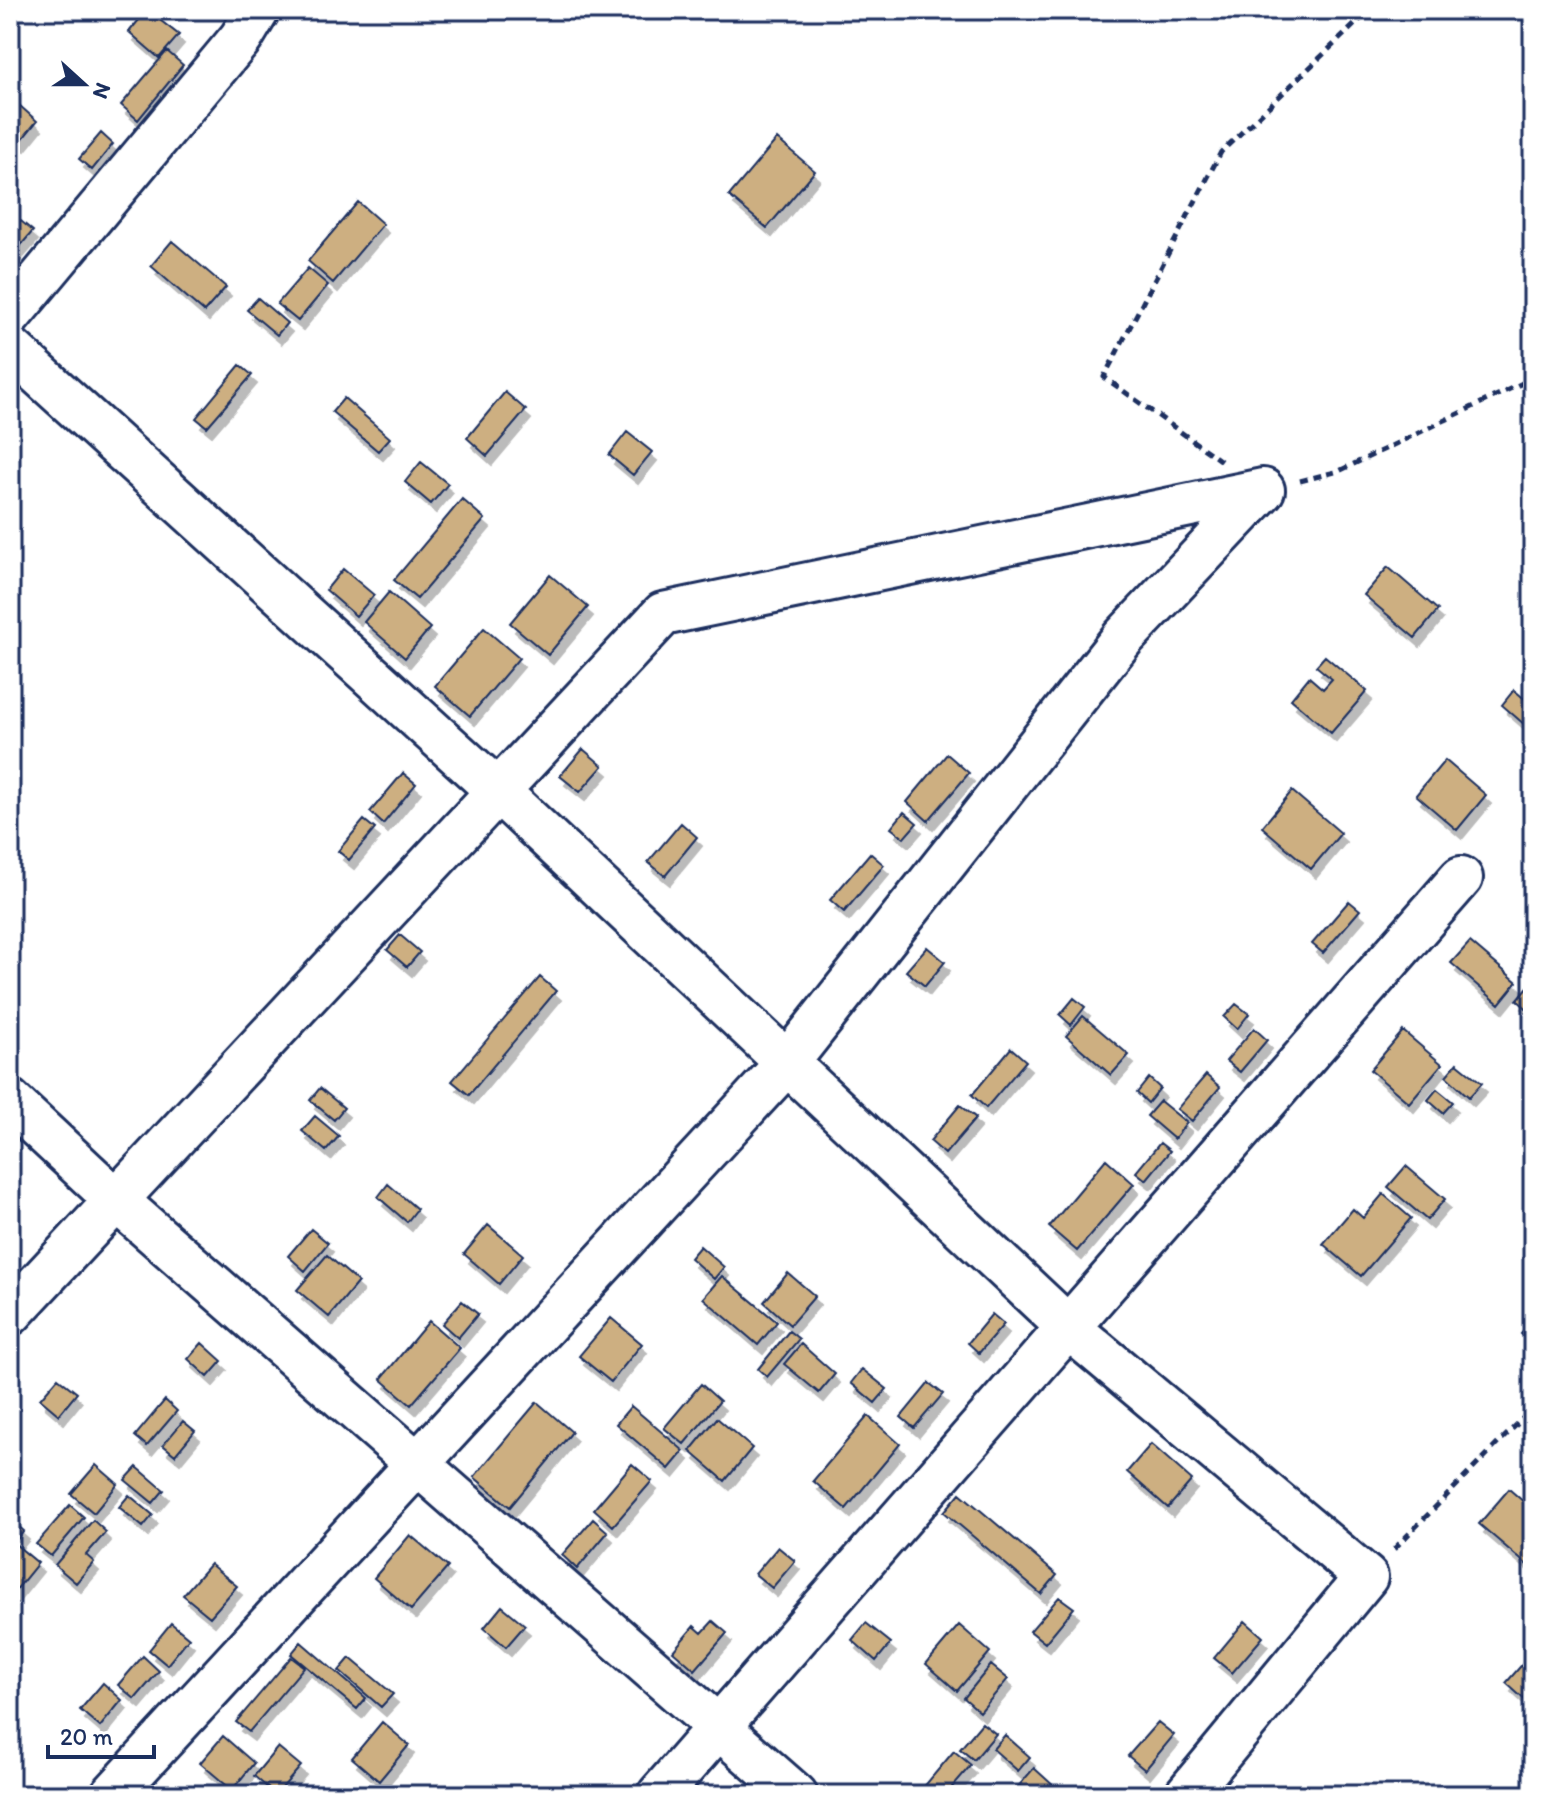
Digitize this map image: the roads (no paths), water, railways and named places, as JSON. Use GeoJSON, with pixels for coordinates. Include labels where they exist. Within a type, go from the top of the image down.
{"type":"FeatureCollection","features":[{"type":"Feature","properties":{"kind":"street"},"geometry":{"type":"LineString","coordinates":[[10,315],[241,38],[258,10]]}},
{"type":"Feature","properties":{"kind":"street"},"geometry":{"type":"LineString","coordinates":[[10,348],[499,792],[1069,1328],[1366,1577],[1186,1795]]}},
{"type":"Feature","properties":{"kind":"street"},"geometry":{"type":"LineString","coordinates":[[10,1314],[663,614],[1263,490],[1123,638],[787,1063],[112,1795]]}},
{"type":"Feature","properties":{"kind":"street"},"geometry":{"type":"LineString","coordinates":[[659,1795],[1461,878]]}},
{"type":"Feature","properties":{"kind":"street"},"geometry":{"type":"LineString","coordinates":[[10,1101],[116,1200],[796,1795]]}}]}
